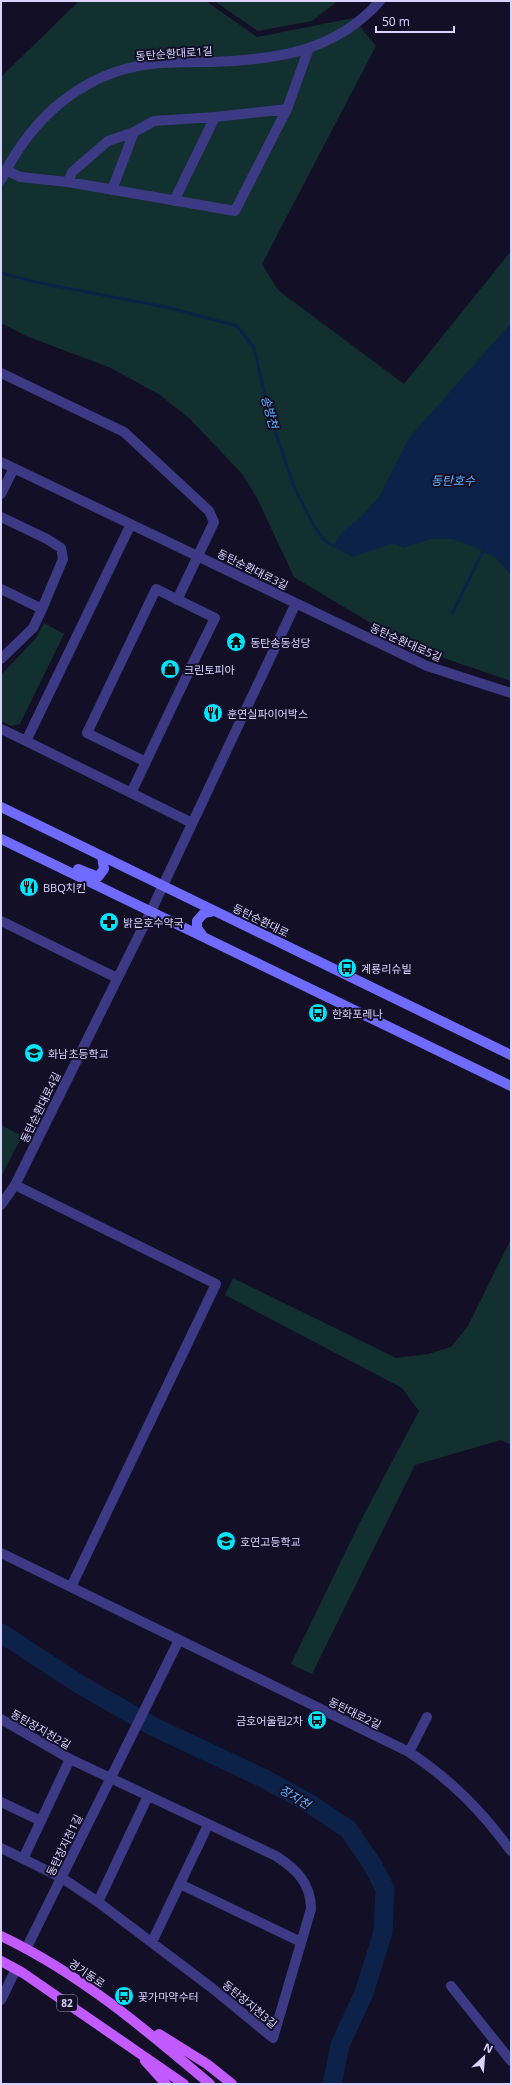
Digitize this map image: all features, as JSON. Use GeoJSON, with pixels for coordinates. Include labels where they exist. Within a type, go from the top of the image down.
{"type":"FeatureCollection","features":[{"type":"Feature","properties":{"kind":"main road","name":"동탄순환대로"},"geometry":{"type":"LineString","coordinates":[[1,807],[511,1055]]}},
{"type":"Feature","properties":{"kind":"main road"},"geometry":{"type":"LineString","coordinates":[[4,841],[45,854],[98,877],[104,869],[102,856]]}},
{"type":"Feature","properties":{"kind":"main road"},"geometry":{"type":"LineString","coordinates":[[4,841],[202,935],[511,1086]]}},
{"type":"Feature","properties":{"kind":"main road"},"geometry":{"type":"LineString","coordinates":[[202,935],[197,928],[197,921],[204,913],[214,910]]}},
{"type":"Feature","properties":{"kind":"main road","name":"경기동로"},"geometry":{"type":"LineString","coordinates":[[1,1936],[26,1948],[115,2006],[210,2084]]}},
{"type":"Feature","properties":{"kind":"main road","name":"82"},"geometry":{"type":"LineString","coordinates":[[1,1961],[16,1969],[184,2084]]}},
{"type":"Feature","properties":{"kind":"main road"},"geometry":{"type":"LineString","coordinates":[[115,2006],[207,2064],[232,2084]]}},
{"type":"Feature","properties":{"kind":"main road"},"geometry":{"type":"LineString","coordinates":[[131,2047],[166,2084]]}},
{"type":"Feature","properties":{"kind":"street","name":"동탄순환대로1길"},"geometry":{"type":"LineString","coordinates":[[1,180],[28,133],[68,97],[83,87],[132,67],[151,64],[270,58],[310,48],[326,42],[350,28],[371,11],[380,1]]}},
{"type":"Feature","properties":{"kind":"street"},"geometry":{"type":"LineString","coordinates":[[6,170],[20,177],[68,182],[235,211],[287,109],[310,48]]}},
{"type":"Feature","properties":{"kind":"street"},"geometry":{"type":"LineString","coordinates":[[68,182],[72,172],[108,141],[134,132],[154,121],[215,117],[287,109]]}},
{"type":"Feature","properties":{"kind":"street"},"geometry":{"type":"LineString","coordinates":[[174,201],[215,117]]}},
{"type":"Feature","properties":{"kind":"street"},"geometry":{"type":"LineString","coordinates":[[112,190],[134,132]]}},
{"type":"Feature","properties":{"kind":"street"},"geometry":{"type":"LineString","coordinates":[[1,373],[124,432],[209,511],[214,522],[177,600]]}},
{"type":"Feature","properties":{"kind":"street","name":"동탄순환대로3길"},"geometry":{"type":"LineString","coordinates":[[1,462],[296,603],[151,911]]}},
{"type":"Feature","properties":{"kind":"street"},"geometry":{"type":"LineString","coordinates":[[1,494],[14,468]]}},
{"type":"Feature","properties":{"kind":"street"},"geometry":{"type":"LineString","coordinates":[[1,517],[47,539],[61,548],[63,559],[33,628],[1,659]]}},
{"type":"Feature","properties":{"kind":"street"},"geometry":{"type":"LineString","coordinates":[[26,741],[131,524]]}},
{"type":"Feature","properties":{"kind":"street"},"geometry":{"type":"LineString","coordinates":[[1,589],[42,610]]}},
{"type":"Feature","properties":{"kind":"street"},"geometry":{"type":"LineString","coordinates":[[131,793],[146,762],[215,618],[156,589],[87,733],[146,762]]}},
{"type":"Feature","properties":{"kind":"street","name":"동탄순환대로5길"},"geometry":{"type":"LineString","coordinates":[[296,603],[427,666],[511,693]]}},
{"type":"Feature","properties":{"kind":"street"},"geometry":{"type":"LineString","coordinates":[[1,729],[192,823]]}},
{"type":"Feature","properties":{"kind":"street","name":"동탄순환대로4길"},"geometry":{"type":"LineString","coordinates":[[1,1205],[15,1184],[151,911]]}},
{"type":"Feature","properties":{"kind":"street"},"geometry":{"type":"LineString","coordinates":[[1,921],[118,978]]}},
{"type":"Feature","properties":{"kind":"street"},"geometry":{"type":"LineString","coordinates":[[15,1184],[216,1284],[71,1587]]}},
{"type":"Feature","properties":{"kind":"street","name":"동탄대로2길"},"geometry":{"type":"LineString","coordinates":[[1,1553],[409,1752],[433,1768],[468,1798],[511,1851]]}},
{"type":"Feature","properties":{"kind":"street","name":"동탄장지천1길"},"geometry":{"type":"LineString","coordinates":[[26,1948],[179,1640]]}},
{"type":"Feature","properties":{"kind":"street"},"geometry":{"type":"LineString","coordinates":[[409,1752],[427,1717]]}},
{"type":"Feature","properties":{"kind":"street","name":"동탄장지천2길"},"geometry":{"type":"LineString","coordinates":[[1,1719],[70,1759],[110,1779]]}},
{"type":"Feature","properties":{"kind":"street","name":"동탄장지천2길"},"geometry":{"type":"LineString","coordinates":[[24,1859],[70,1759]]}},
{"type":"Feature","properties":{"kind":"street","name":"동탄장지천3길"},"geometry":{"type":"LineString","coordinates":[[62,1878],[98,1902],[152,1942],[212,1988],[273,2038],[312,1909],[312,1896],[304,1880],[291,1866],[276,1856],[110,1779]]}},
{"type":"Feature","properties":{"kind":"street"},"geometry":{"type":"LineString","coordinates":[[98,1902],[148,1796]]}},
{"type":"Feature","properties":{"kind":"street"},"geometry":{"type":"LineString","coordinates":[[1,1802],[41,1821]]}},
{"type":"Feature","properties":{"kind":"street"},"geometry":{"type":"LineString","coordinates":[[152,1942],[208,1825]]}},
{"type":"Feature","properties":{"kind":"street"},"geometry":{"type":"LineString","coordinates":[[1,1848],[62,1878]]}},
{"type":"Feature","properties":{"kind":"street"},"geometry":{"type":"LineString","coordinates":[[180,1884],[301,1942]]}},
{"type":"Feature","properties":{"kind":"street"},"geometry":{"type":"LineString","coordinates":[[1,2000],[16,1969]]}},
{"type":"Feature","properties":{"kind":"street"},"geometry":{"type":"LineString","coordinates":[[452,1986],[511,2061]]}},
{"type":"Feature","properties":{"kind":"green space"},"geometry":{"type":"Polygon","coordinates":[[[79,1],[206,1],[257,37],[353,18],[376,46],[262,264],[278,290],[404,384],[511,251],[511,681],[409,646],[294,577],[257,498],[243,475],[190,419],[160,395],[111,368],[26,336],[1,323],[1,77],[79,1]]]}},
{"type":"Feature","properties":{"kind":"green space"},"geometry":{"type":"Polygon","coordinates":[[[214,1],[338,1],[312,21],[258,31],[214,1]]]}},
{"type":"Feature","properties":{"kind":"green space"},"geometry":{"type":"Polygon","coordinates":[[[44,623],[64,634],[20,724],[11,726],[1,721],[1,675],[36,638],[44,623]]]}},
{"type":"Feature","properties":{"kind":"green space"},"geometry":{"type":"Polygon","coordinates":[[[1,1125],[22,1136],[1,1177],[1,1125]]]}},
{"type":"Feature","properties":{"kind":"green space"},"geometry":{"type":"Polygon","coordinates":[[[511,1239],[511,1445],[501,1440],[415,1465],[312,1674],[291,1664],[359,1524],[419,1411],[402,1388],[225,1295],[233,1278],[396,1358],[428,1354],[451,1347],[468,1326],[511,1239]]]}},
{"type":"Feature","properties":{"kind":"water","name":"동탄호수"},"geometry":{"type":"Polygon","coordinates":[[[511,323],[511,575],[496,558],[474,547],[452,539],[430,539],[404,548],[394,543],[352,557],[333,546],[344,530],[358,520],[379,497],[409,438],[511,323]]]}},
{"type":"Feature","properties":{"kind":"waterway","name":"송방천"},"geometry":{"type":"LineString","coordinates":[[1,273],[40,283],[170,308],[237,326],[254,348],[270,416],[294,487],[313,524],[323,539],[333,546],[336,545]]}},
{"type":"Feature","properties":{"kind":"waterway"},"geometry":{"type":"LineString","coordinates":[[452,614],[483,551]]}},
{"type":"Feature","properties":{"kind":"waterway","name":"장지천"},"geometry":{"type":"LineString","coordinates":[[1,1633],[79,1684],[152,1726],[265,1779],[307,1802],[348,1829],[372,1864],[385,1889],[383,1932],[364,1993],[340,2045],[332,2084]]}},
{"type":"Feature","properties":{"kind":"place","name":"동탄송동성당"},"geometry":{"type":"Point","coordinates":[236,642]}},
{"type":"Feature","properties":{"kind":"place","name":"크린토피아"},"geometry":{"type":"Point","coordinates":[170,669]}},
{"type":"Feature","properties":{"kind":"place","name":"훈연실파이어박스"},"geometry":{"type":"Point","coordinates":[213,713]}},
{"type":"Feature","properties":{"kind":"place","name":"BBQ치킨"},"geometry":{"type":"Point","coordinates":[29,887]}},
{"type":"Feature","properties":{"kind":"place","name":"밝은호수약국"},"geometry":{"type":"Point","coordinates":[109,922]}},
{"type":"Feature","properties":{"kind":"place","name":"계룡리슈빌"},"geometry":{"type":"Point","coordinates":[347,968]}},
{"type":"Feature","properties":{"kind":"place","name":"한화포레나"},"geometry":{"type":"Point","coordinates":[318,1013]}},
{"type":"Feature","properties":{"kind":"place","name":"화남초등학교"},"geometry":{"type":"Point","coordinates":[34,1053]}},
{"type":"Feature","properties":{"kind":"place","name":"호연고등학교"},"geometry":{"type":"Point","coordinates":[226,1541]}},
{"type":"Feature","properties":{"kind":"place","name":"금호어울림2차"},"geometry":{"type":"Point","coordinates":[317,1720]}},
{"type":"Feature","properties":{"kind":"place","name":"꽃가마약수터"},"geometry":{"type":"Point","coordinates":[124,1996]}}]}
